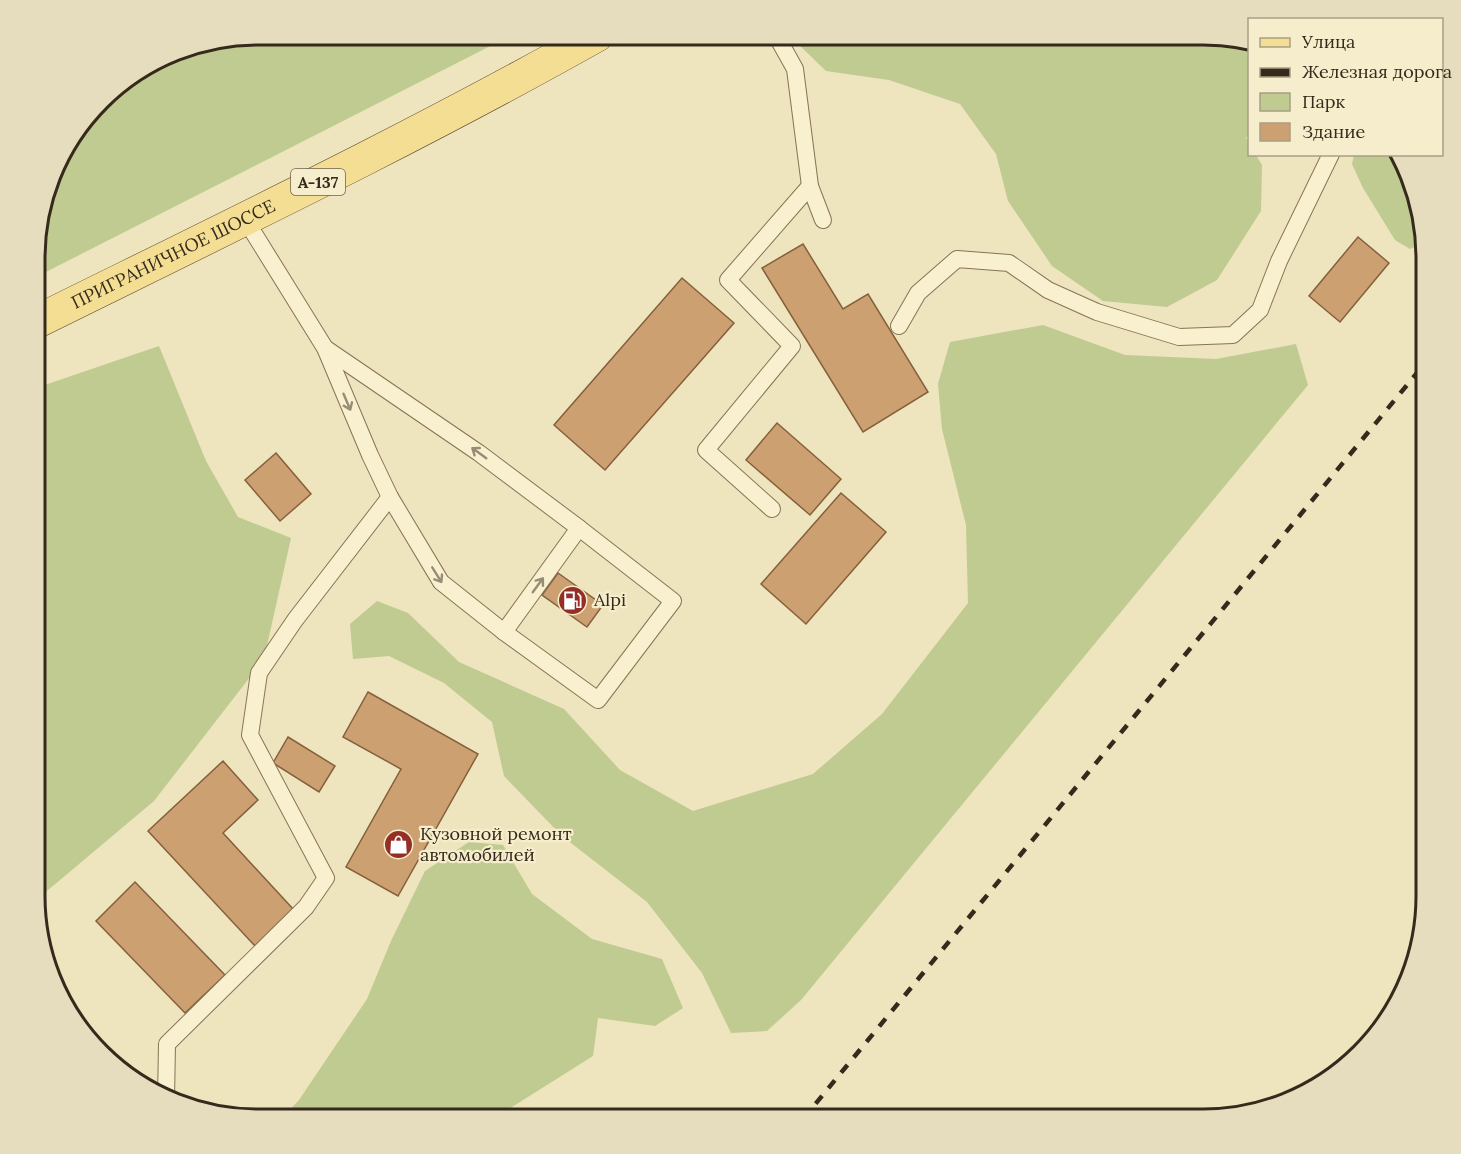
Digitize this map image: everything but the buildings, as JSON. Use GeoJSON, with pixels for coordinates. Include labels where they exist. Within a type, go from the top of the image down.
{"type":"FeatureCollection","features":[{"type":"Feature","properties":{"kind":"main road","name":"ПРИГРАНИЧНОЕ ШОССЕ"},"geometry":{"type":"LineString","coordinates":[[45,318],[512,83],[579,45]]}},
{"type":"Feature","properties":{"kind":"lane"},"geometry":{"type":"LineString","coordinates":[[782,45],[795,69],[810,186],[823,220]]}},
{"type":"Feature","properties":{"kind":"lane"},"geometry":{"type":"LineString","coordinates":[[899,326],[918,293],[957,259],[1009,263],[1048,290],[1097,312],[1179,337],[1233,335],[1260,310],[1279,261],[1330,156]]}},
{"type":"Feature","properties":{"kind":"lane"},"geometry":{"type":"LineString","coordinates":[[772,510],[706,450],[792,346],[728,280],[810,186]]}},
{"type":"Feature","properties":{"kind":"lane"},"geometry":{"type":"LineString","coordinates":[[245,219],[325,348],[390,497],[441,582],[504,632],[598,700],[673,601],[479,453],[325,348]]}},
{"type":"Feature","properties":{"kind":"lane"},"geometry":{"type":"LineString","coordinates":[[166,1088],[167,1044],[306,907],[326,878],[250,735],[259,673],[296,620],[390,497]]}},
{"type":"Feature","properties":{"kind":"lane"},"geometry":{"type":"LineString","coordinates":[[504,632],[579,528]]}},
{"type":"Feature","properties":{"kind":"green space"},"geometry":{"type":"Polygon","coordinates":[[[244,45],[492,45],[45,272],[45,244],[52,203],[61,176],[74,151],[89,128],[107,107],[128,89],[164,67],[203,52],[244,45]]]}},
{"type":"Feature","properties":{"kind":"green space"},"geometry":{"type":"Polygon","coordinates":[[[799,45],[1217,45],[1248,50],[1248,136],[1246,137],[1248,156],[1257,156],[1262,165],[1261,211],[1217,280],[1167,307],[1103,301],[1052,266],[1008,201],[996,154],[960,104],[889,80],[826,71],[799,45]]]}},
{"type":"Feature","properties":{"kind":"green space"},"geometry":{"type":"Polygon","coordinates":[[[1354,156],[1390,156],[1405,189],[1416,246],[1410,249],[1395,240],[1363,188],[1352,164],[1354,156]]]}},
{"type":"Feature","properties":{"kind":"green space"},"geometry":{"type":"Polygon","coordinates":[[[1043,325],[1125,355],[1216,359],[1296,344],[1308,385],[801,1000],[767,1031],[731,1033],[702,973],[647,902],[562,836],[504,776],[492,722],[444,683],[389,656],[353,659],[350,624],[377,601],[408,613],[459,662],[564,709],[620,770],[693,811],[813,774],[882,714],[968,603],[966,525],[942,429],[938,384],[950,342],[1043,325]]]}},
{"type":"Feature","properties":{"kind":"green space"},"geometry":{"type":"Polygon","coordinates":[[[159,346],[206,461],[238,517],[291,538],[264,659],[154,801],[45,893],[45,385],[159,346]]]}},
{"type":"Feature","properties":{"kind":"green space"},"geometry":{"type":"Polygon","coordinates":[[[469,842],[503,845],[532,894],[592,939],[662,959],[683,1008],[655,1026],[598,1018],[593,1056],[509,1109],[290,1109],[299,1100],[367,999],[391,941],[425,871],[469,842]]]}},
{"type":"Feature","properties":{"kind":"railway"},"geometry":{"type":"LineString","coordinates":[[811,1109],[1416,374]]}},
{"type":"Feature","properties":{"kind":"place","name":"Alpi"},"geometry":{"type":"Point","coordinates":[573,600]}},
{"type":"Feature","properties":{"kind":"place","name":"Кузовной ремонт автомобилей"},"geometry":{"type":"Point","coordinates":[399,844]}}]}
